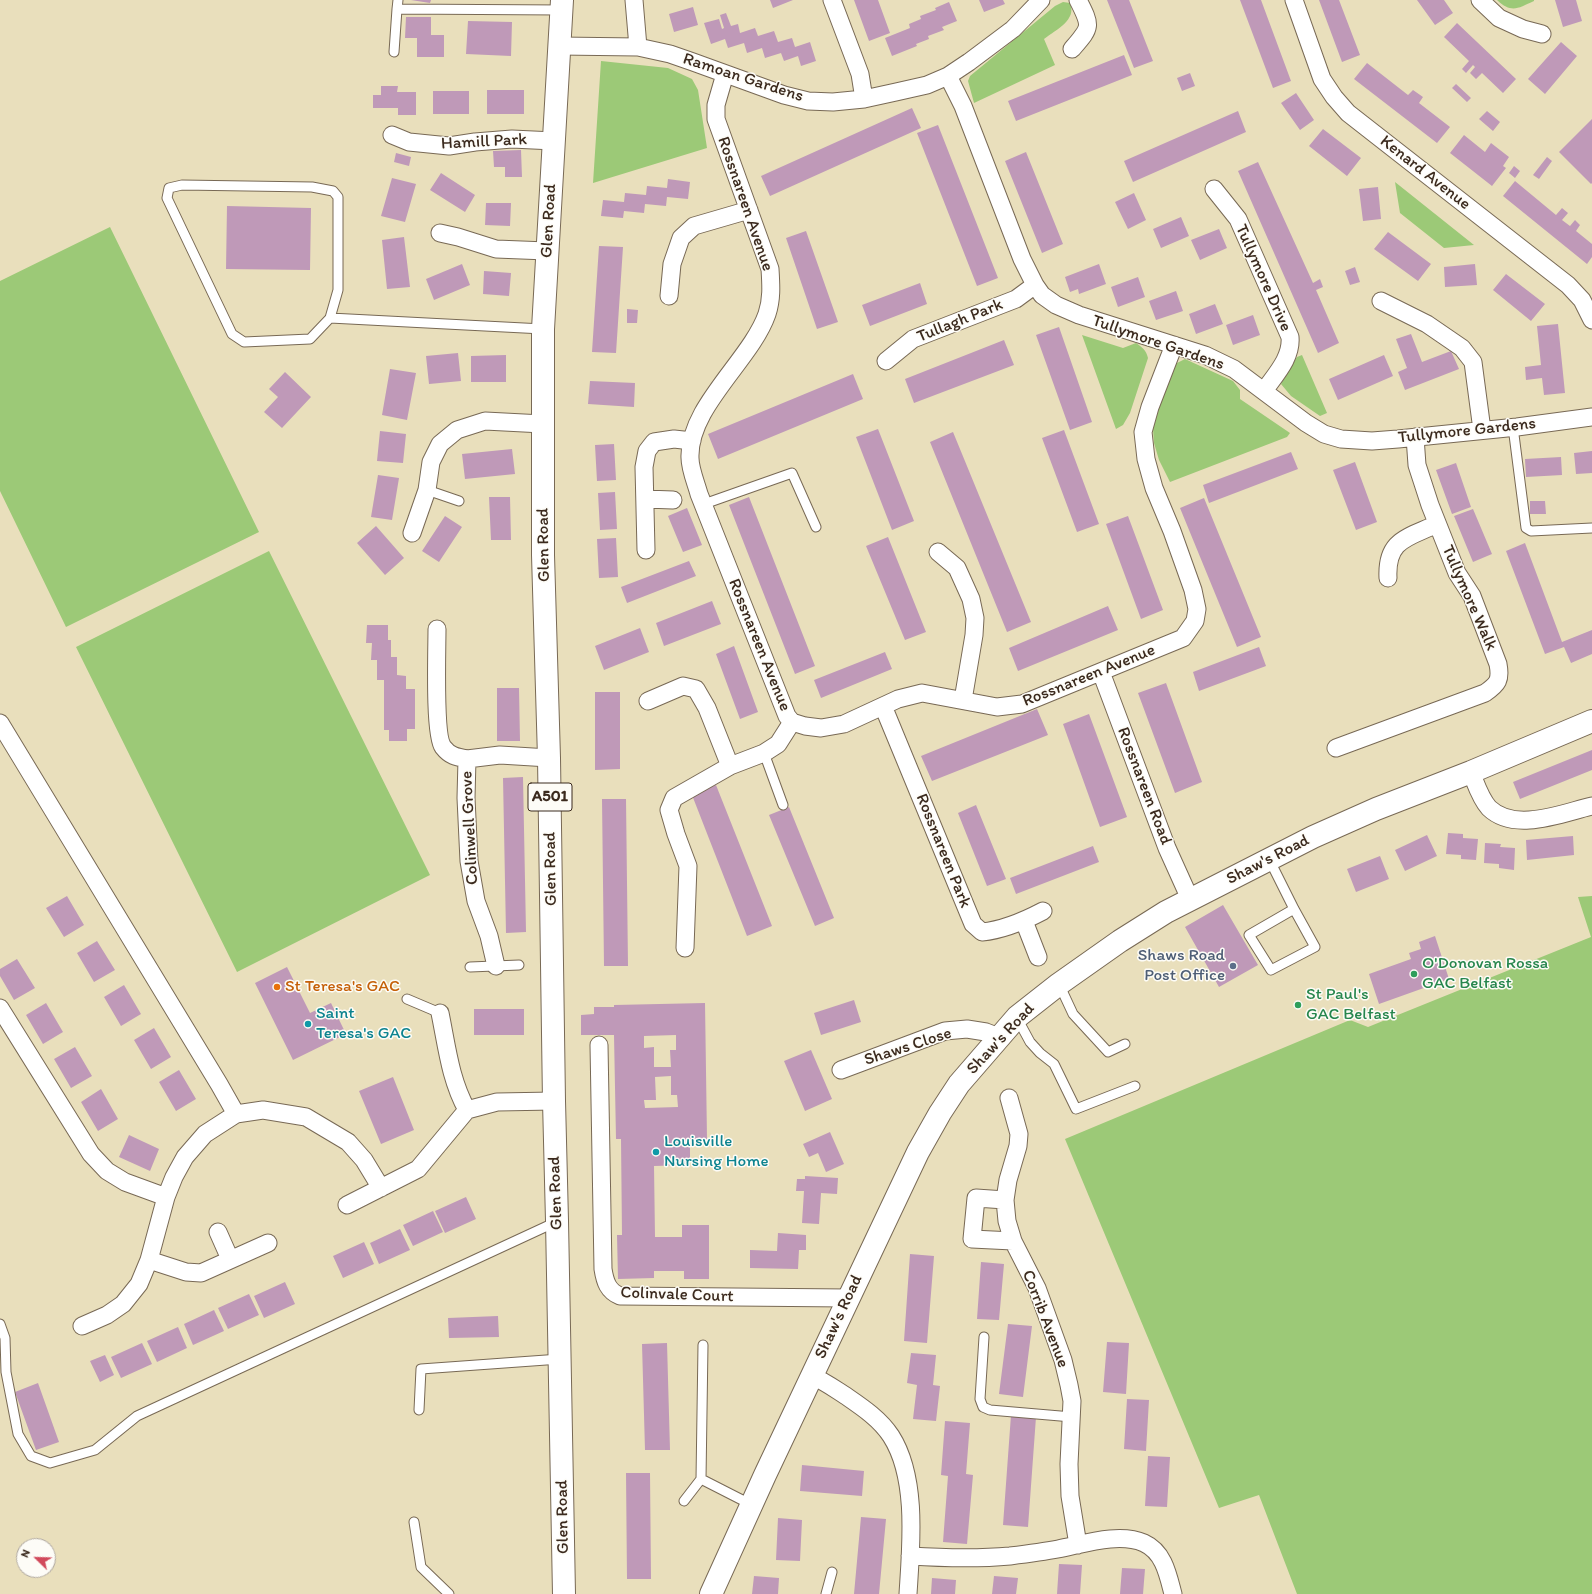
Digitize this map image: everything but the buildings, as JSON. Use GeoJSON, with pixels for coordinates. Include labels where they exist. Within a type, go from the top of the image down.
{"type":"FeatureCollection","features":[{"type":"Feature","properties":{"kind":"main road","name":"Glen Road"},"geometry":{"type":"LineString","coordinates":[[562,5],[547,251],[544,329],[543,556],[549,758],[564,1594]]}},
{"type":"Feature","properties":{"kind":"main road","name":"Shaw's Road"},"geometry":{"type":"LineString","coordinates":[[711,1594],[848,1298],[918,1152],[940,1113],[959,1084],[1017,1017],[1059,984],[1120,941],[1166,912],[1190,899],[1313,837],[1376,809],[1471,772],[1592,721]]}},
{"type":"Feature","properties":{"kind":"street"},"geometry":{"type":"LineString","coordinates":[[634,0],[638,47]]}},
{"type":"Feature","properties":{"kind":"street"},"geometry":{"type":"LineString","coordinates":[[832,0],[860,74],[864,99]]}},
{"type":"Feature","properties":{"kind":"street","name":"Ramoan Gardens"},"geometry":{"type":"LineString","coordinates":[[559,46],[638,47],[670,54],[784,95],[808,101],[833,102],[864,99],[927,84],[948,76],[1013,29],[1041,0]]}},
{"type":"Feature","properties":{"kind":"street"},"geometry":{"type":"LineString","coordinates":[[1072,49],[1087,31],[1088,18],[1078,0]]}},
{"type":"Feature","properties":{"kind":"street","name":"Kenard Avenue"},"geometry":{"type":"LineString","coordinates":[[1294,0],[1322,79],[1343,108],[1568,285],[1582,300],[1592,320]]}},
{"type":"Feature","properties":{"kind":"street"},"geometry":{"type":"LineString","coordinates":[[1480,0],[1499,18],[1522,29],[1542,34]]}},
{"type":"Feature","properties":{"kind":"street","name":"Rossnareen Avenue"},"geometry":{"type":"LineString","coordinates":[[725,74],[716,105],[716,119],[770,269],[772,294],[766,315],[755,337],[702,415],[693,435],[690,459],[704,504],[786,716],[792,722],[805,726],[821,728],[844,724],[898,699],[922,693],[997,707],[1022,704],[1183,638],[1195,621],[1197,609],[1193,590],[1172,531],[1154,488],[1146,459],[1143,432],[1150,407],[1174,345]]}},
{"type":"Feature","properties":{"kind":"street","name":"Tullymore Gardens"},"geometry":{"type":"LineString","coordinates":[[948,76],[963,106],[1022,259],[1035,285],[1042,295],[1056,305],[1079,315],[1204,355],[1234,370],[1306,423],[1324,434],[1341,439],[1372,441],[1513,427],[1592,417]]}},
{"type":"Feature","properties":{"kind":"street","name":"Hamill Park"},"geometry":{"type":"LineString","coordinates":[[392,135],[409,142],[449,146],[512,139],[554,141]]}},
{"type":"Feature","properties":{"kind":"street","name":"Tullymore Drive"},"geometry":{"type":"LineString","coordinates":[[1214,189],[1238,219],[1290,338],[1288,354],[1264,391]]}},
{"type":"Feature","properties":{"kind":"street"},"geometry":{"type":"LineString","coordinates":[[669,296],[672,264],[681,238],[694,226],[749,210]]}},
{"type":"Feature","properties":{"kind":"street"},"geometry":{"type":"LineString","coordinates":[[440,233],[496,249],[547,251]]}},
{"type":"Feature","properties":{"kind":"street","name":"Tullagh Park"},"geometry":{"type":"LineString","coordinates":[[886,360],[913,339],[1016,299],[1035,285]]}},
{"type":"Feature","properties":{"kind":"street"},"geometry":{"type":"LineString","coordinates":[[1381,301],[1428,324],[1462,348],[1473,362],[1482,430]]}},
{"type":"Feature","properties":{"kind":"street"},"geometry":{"type":"LineString","coordinates":[[412,533],[427,490],[432,462],[440,444],[457,430],[485,421],[544,424]]}},
{"type":"Feature","properties":{"kind":"street","name":"Tullymore Walk"},"geometry":{"type":"LineString","coordinates":[[1336,748],[1485,693],[1496,685],[1500,676],[1498,664],[1472,596],[1457,573],[1437,524],[1417,465],[1415,437]]}},
{"type":"Feature","properties":{"kind":"street"},"geometry":{"type":"LineString","coordinates":[[646,550],[644,468],[647,451],[654,442],[674,439],[692,441]]}},
{"type":"Feature","properties":{"kind":"street"},"geometry":{"type":"LineString","coordinates":[[645,499],[673,500]]}},
{"type":"Feature","properties":{"kind":"street"},"geometry":{"type":"LineString","coordinates":[[1388,578],[1387,563],[1391,552],[1399,542],[1437,524]]}},
{"type":"Feature","properties":{"kind":"street"},"geometry":{"type":"LineString","coordinates":[[938,552],[957,568],[971,599],[975,618],[974,635],[963,700]]}},
{"type":"Feature","properties":{"kind":"street","name":"Colinwell Grove"},"geometry":{"type":"LineString","coordinates":[[437,629],[438,725],[442,746],[453,757],[467,758],[500,756],[549,758]]}},
{"type":"Feature","properties":{"kind":"street","name":"Rossnareen Road"},"geometry":{"type":"LineString","coordinates":[[1101,672],[1167,848],[1190,899]]}},
{"type":"Feature","properties":{"kind":"street"},"geometry":{"type":"LineString","coordinates":[[648,701],[683,686],[696,689],[707,708],[730,766]]}},
{"type":"Feature","properties":{"kind":"street","name":"Rossnareen Park"},"geometry":{"type":"LineString","coordinates":[[883,706],[973,924],[982,932],[992,931],[1024,921],[1043,911]]}},
{"type":"Feature","properties":{"kind":"street"},"geometry":{"type":"LineString","coordinates":[[685,948],[688,866],[669,810],[674,798],[730,766],[764,753],[778,744],[792,722]]}},
{"type":"Feature","properties":{"kind":"street"},"geometry":{"type":"LineString","coordinates":[[0,723],[211,1070],[236,1114]]}},
{"type":"Feature","properties":{"kind":"street","name":"Colinwell Grove"},"geometry":{"type":"LineString","coordinates":[[467,758],[466,798],[469,861],[476,901],[489,936],[496,966]]}},
{"type":"Feature","properties":{"kind":"street"},"geometry":{"type":"LineString","coordinates":[[1471,772],[1480,795],[1489,808],[1503,817],[1516,820],[1538,820],[1592,806]]}},
{"type":"Feature","properties":{"kind":"street"},"geometry":{"type":"LineString","coordinates":[[1024,921],[1038,957]]}},
{"type":"Feature","properties":{"kind":"street"},"geometry":{"type":"LineString","coordinates":[[0,1008],[91,1154],[108,1171],[125,1182],[166,1197]]}},
{"type":"Feature","properties":{"kind":"street"},"geometry":{"type":"LineString","coordinates":[[440,1013],[450,1068],[458,1094],[467,1110]]}},
{"type":"Feature","properties":{"kind":"street","name":"Shaws Close"},"geometry":{"type":"LineString","coordinates":[[841,1070],[945,1031],[967,1029],[986,1032],[999,1037]]}},
{"type":"Feature","properties":{"kind":"street","name":"Colinvale Court"},"geometry":{"type":"LineString","coordinates":[[599,1045],[603,1269],[607,1287],[613,1293],[620,1296],[848,1298]]}},
{"type":"Feature","properties":{"kind":"street","name":"Corrib Avenue"},"geometry":{"type":"LineString","coordinates":[[1009,1098],[1019,1134],[1018,1146],[1008,1180],[1005,1200],[1007,1221],[1013,1241],[1037,1288],[1063,1360],[1072,1400],[1069,1464],[1070,1496],[1078,1545]]}},
{"type":"Feature","properties":{"kind":"street"},"geometry":{"type":"LineString","coordinates":[[347,1205],[418,1169],[467,1110],[497,1102],[554,1101]]}},
{"type":"Feature","properties":{"kind":"street"},"geometry":{"type":"LineString","coordinates":[[82,1326],[107,1315],[123,1304],[139,1284],[149,1260],[166,1197],[174,1177],[185,1157],[205,1134],[236,1114],[263,1110],[306,1117],[348,1142],[364,1160],[381,1188]]}},
{"type":"Feature","properties":{"kind":"street"},"geometry":{"type":"LineString","coordinates":[[1005,1200],[976,1198],[972,1239],[1013,1241]]}},
{"type":"Feature","properties":{"kind":"street"},"geometry":{"type":"LineString","coordinates":[[218,1232],[230,1259]]}},
{"type":"Feature","properties":{"kind":"street"},"geometry":{"type":"LineString","coordinates":[[149,1260],[186,1272],[201,1273],[268,1243]]}},
{"type":"Feature","properties":{"kind":"street"},"geometry":{"type":"LineString","coordinates":[[812,1376],[822,1380],[858,1404],[876,1419],[891,1436],[900,1457],[907,1482],[911,1522],[908,1594]]}},
{"type":"Feature","properties":{"kind":"street"},"geometry":{"type":"LineString","coordinates":[[910,1556],[1009,1556],[1036,1553],[1124,1538],[1146,1544],[1156,1551],[1163,1561],[1173,1594]]}},
{"type":"Feature","properties":{"kind":"lane"},"geometry":{"type":"LineString","coordinates":[[394,52],[398,4],[562,5]]}},
{"type":"Feature","properties":{"kind":"lane"},"geometry":{"type":"LineString","coordinates":[[330,318],[338,290],[338,198],[333,191],[289,187],[182,185],[169,188],[168,198],[232,334],[244,342],[310,339],[330,318],[544,329]]}},
{"type":"Feature","properties":{"kind":"lane"},"geometry":{"type":"LineString","coordinates":[[1513,427],[1526,528],[1532,531],[1592,528]]}},
{"type":"Feature","properties":{"kind":"lane"},"geometry":{"type":"LineString","coordinates":[[704,504],[792,473],[816,527]]}},
{"type":"Feature","properties":{"kind":"lane"},"geometry":{"type":"LineString","coordinates":[[427,490],[459,501]]}},
{"type":"Feature","properties":{"kind":"lane"},"geometry":{"type":"LineString","coordinates":[[764,753],[783,805]]}},
{"type":"Feature","properties":{"kind":"lane"},"geometry":{"type":"LineString","coordinates":[[1269,859],[1315,947],[1272,970],[1249,935],[1294,909]]}},
{"type":"Feature","properties":{"kind":"lane"},"geometry":{"type":"LineString","coordinates":[[470,967],[519,965]]}},
{"type":"Feature","properties":{"kind":"lane"},"geometry":{"type":"LineString","coordinates":[[1059,984],[1073,1014],[1108,1052],[1125,1044]]}},
{"type":"Feature","properties":{"kind":"lane"},"geometry":{"type":"LineString","coordinates":[[407,999],[440,1013]]}},
{"type":"Feature","properties":{"kind":"lane"},"geometry":{"type":"LineString","coordinates":[[1017,1017],[1030,1042],[1040,1053],[1054,1064],[1076,1109],[1135,1086]]}},
{"type":"Feature","properties":{"kind":"lane"},"geometry":{"type":"LineString","coordinates":[[0,1324],[5,1338],[6,1372],[18,1434],[31,1456],[50,1463],[95,1450],[137,1416],[557,1221]]}},
{"type":"Feature","properties":{"kind":"lane"},"geometry":{"type":"LineString","coordinates":[[984,1337],[980,1399],[983,1407],[990,1410],[1072,1417]]}},
{"type":"Feature","properties":{"kind":"lane"},"geometry":{"type":"LineString","coordinates":[[684,1501],[701,1479],[703,1345]]}},
{"type":"Feature","properties":{"kind":"lane"},"geometry":{"type":"LineString","coordinates":[[419,1410],[421,1369],[560,1359]]}},
{"type":"Feature","properties":{"kind":"lane"},"geometry":{"type":"LineString","coordinates":[[701,1479],[752,1505]]}},
{"type":"Feature","properties":{"kind":"lane"},"geometry":{"type":"LineString","coordinates":[[414,1522],[421,1566],[449,1594]]}},
{"type":"Feature","properties":{"kind":"lane"},"geometry":{"type":"LineString","coordinates":[[826,1594],[832,1572]]}},
{"type":"Feature","properties":{"kind":"green space"},"geometry":{"type":"Polygon","coordinates":[[[1497,0],[1534,1],[1519,7],[1511,8],[1497,0]]]}},
{"type":"Feature","properties":{"kind":"green space"},"geometry":{"type":"Polygon","coordinates":[[[1063,2],[1070,3],[1071,14],[1060,28],[1044,39],[1055,65],[974,103],[968,81],[970,76],[1055,6],[1063,2]]]}},
{"type":"Feature","properties":{"kind":"green space"},"geometry":{"type":"Polygon","coordinates":[[[601,61],[668,68],[692,79],[698,90],[707,148],[593,183],[601,61]]]}},
{"type":"Feature","properties":{"kind":"green space"},"geometry":{"type":"Polygon","coordinates":[[[1395,182],[1474,245],[1444,248],[1400,213],[1395,182]]]}},
{"type":"Feature","properties":{"kind":"green space"},"geometry":{"type":"Polygon","coordinates":[[[110,227],[259,532],[66,627],[0,491],[0,281],[110,227]]]}},
{"type":"Feature","properties":{"kind":"green space"},"geometry":{"type":"Polygon","coordinates":[[[1082,335],[1123,348],[1136,343],[1144,349],[1147,355],[1148,358],[1130,413],[1123,425],[1116,429],[1082,335]]]}},
{"type":"Feature","properties":{"kind":"green space"},"geometry":{"type":"Polygon","coordinates":[[[1302,355],[1327,413],[1320,416],[1291,396],[1281,384],[1297,357],[1302,355]]]}},
{"type":"Feature","properties":{"kind":"green space"},"geometry":{"type":"Polygon","coordinates":[[[1185,359],[1233,381],[1240,390],[1240,399],[1290,433],[1287,437],[1170,482],[1159,460],[1154,443],[1153,429],[1170,370],[1177,363],[1185,359]]]}},
{"type":"Feature","properties":{"kind":"green space"},"geometry":{"type":"Polygon","coordinates":[[[269,551],[430,875],[237,972],[76,647],[269,551]]]}},
{"type":"Feature","properties":{"kind":"green space"},"geometry":{"type":"Polygon","coordinates":[[[1592,896],[1592,1594],[1297,1594],[1259,1495],[1219,1508],[1065,1139],[1350,1020],[1368,1027],[1591,937],[1578,897],[1592,896]]]}},
{"type":"Feature","properties":{"kind":"place","name":"Shaws Road Post Office"},"geometry":{"type":"Point","coordinates":[1233,966]}},
{"type":"Feature","properties":{"kind":"place","name":"O'Donovan Rossa GAC Belfast"},"geometry":{"type":"Point","coordinates":[1414,974]}},
{"type":"Feature","properties":{"kind":"place","name":"St Teresa's GAC"},"geometry":{"type":"Point","coordinates":[277,987]}},
{"type":"Feature","properties":{"kind":"place","name":"St Paul's GAC Belfast"},"geometry":{"type":"Point","coordinates":[1298,1005]}},
{"type":"Feature","properties":{"kind":"place","name":"Saint Teresa's GAC"},"geometry":{"type":"Point","coordinates":[308,1024]}},
{"type":"Feature","properties":{"kind":"place","name":"Louisville Nursing Home"},"geometry":{"type":"Point","coordinates":[656,1152]}}]}
